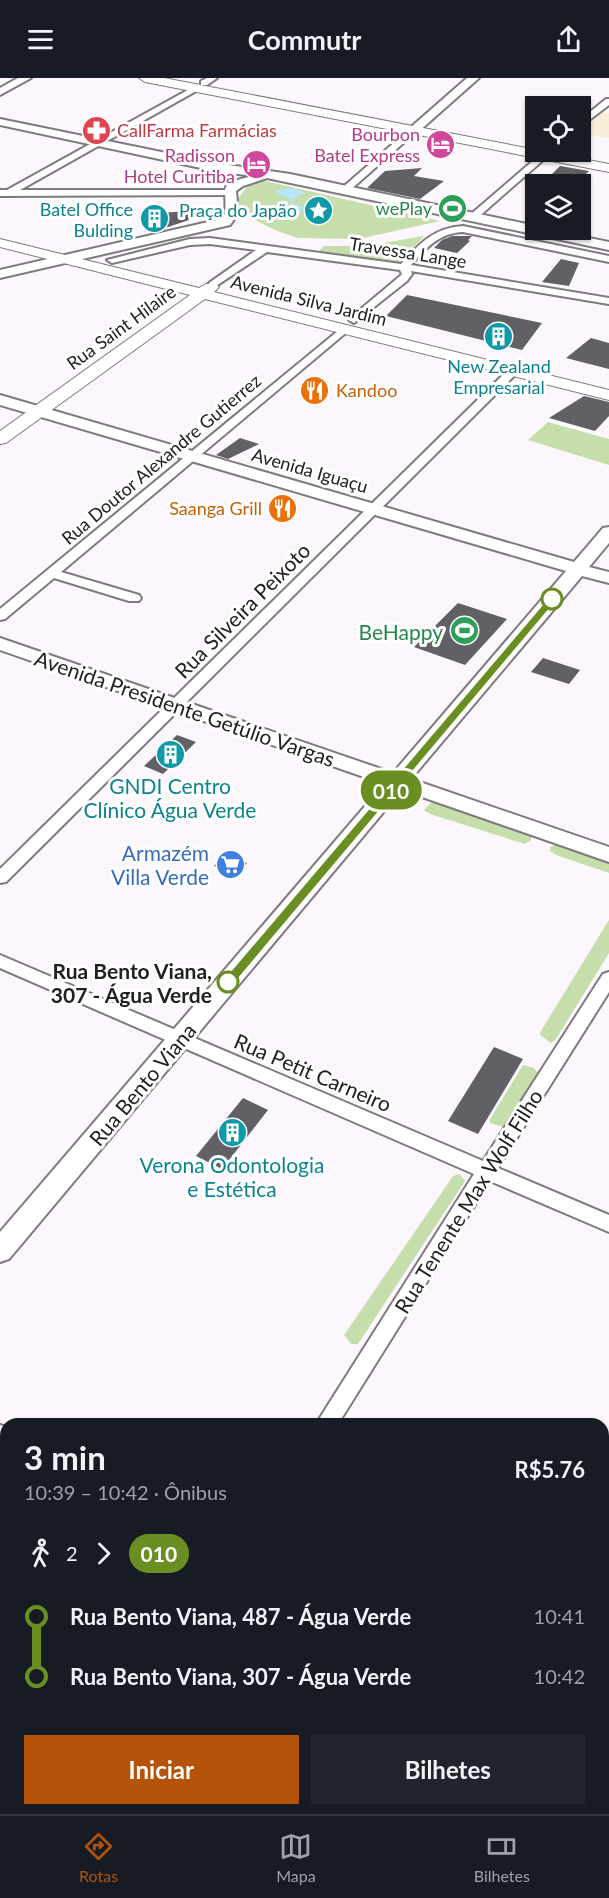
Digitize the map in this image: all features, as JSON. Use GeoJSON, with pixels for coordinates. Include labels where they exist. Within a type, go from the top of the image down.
{"type":"FeatureCollection","features":[{"type":"Feature","properties":{"kind":"main road"},"geometry":{"type":"LineString","coordinates":[[0,92],[26,78]]}},
{"type":"Feature","properties":{"kind":"main road"},"geometry":{"type":"LineString","coordinates":[[145,78],[204,83]]}},
{"type":"Feature","properties":{"kind":"main road"},"geometry":{"type":"LineString","coordinates":[[178,78],[418,127],[497,146],[525,149]]}},
{"type":"Feature","properties":{"kind":"main road"},"geometry":{"type":"LineString","coordinates":[[418,127],[474,78]]}},
{"type":"Feature","properties":{"kind":"main road"},"geometry":{"type":"LineString","coordinates":[[0,122],[215,167],[290,177],[609,246]]}},
{"type":"Feature","properties":{"kind":"main road"},"geometry":{"type":"LineString","coordinates":[[418,127],[478,135],[525,147]]}},
{"type":"Feature","properties":{"kind":"main road"},"geometry":{"type":"LineString","coordinates":[[478,135],[497,146]]}},
{"type":"Feature","properties":{"kind":"main road"},"geometry":{"type":"LineString","coordinates":[[591,157],[609,160]]}},
{"type":"Feature","properties":{"kind":"main road"},"geometry":{"type":"LineString","coordinates":[[585,162],[609,168]]}},
{"type":"Feature","properties":{"kind":"main road"},"geometry":{"type":"LineString","coordinates":[[0,286],[225,222],[230,218],[233,209],[229,193],[235,185],[248,180],[290,177]]}},
{"type":"Feature","properties":{"kind":"main road","name":"Avenida Silva Jardim"},"geometry":{"type":"LineString","coordinates":[[0,233],[66,259],[112,260],[208,289]]}},
{"type":"Feature","properties":{"kind":"main road","name":"Avenida Silva Jardim"},"geometry":{"type":"LineString","coordinates":[[0,243],[35,247],[349,324],[468,348],[609,387]]}},
{"type":"Feature","properties":{"kind":"main road"},"geometry":{"type":"LineString","coordinates":[[0,273],[66,259]]}},
{"type":"Feature","properties":{"kind":"main road","name":"Rua Saint Hilaire"},"geometry":{"type":"LineString","coordinates":[[0,439],[208,289]]}},
{"type":"Feature","properties":{"kind":"main road","name":"Avenida Silva Jardim"},"geometry":{"type":"LineString","coordinates":[[349,324],[483,364],[555,381],[609,387]]}},
{"type":"Feature","properties":{"kind":"main road"},"geometry":{"type":"LineString","coordinates":[[468,348],[483,364]]}},
{"type":"Feature","properties":{"kind":"main road","name":"Avenida Iguaçu"},"geometry":{"type":"LineString","coordinates":[[0,400],[609,578]]}},
{"type":"Feature","properties":{"kind":"main road","name":"Rua Bento Viana"},"geometry":{"type":"LineString","coordinates":[[0,1251],[609,532]]}},
{"type":"Feature","properties":{"kind":"main road","name":"Avenida Presidente Getúlio Vargas"},"geometry":{"type":"LineString","coordinates":[[0,644],[609,855]]}},
{"type":"Feature","properties":{"kind":"street"},"geometry":{"type":"LineString","coordinates":[[3,195],[204,83]]}},
{"type":"Feature","properties":{"kind":"street"},"geometry":{"type":"LineString","coordinates":[[591,116],[609,101]]}},
{"type":"Feature","properties":{"kind":"street"},"geometry":{"type":"LineString","coordinates":[[345,190],[418,127]]}},
{"type":"Feature","properties":{"kind":"street"},"geometry":{"type":"LineString","coordinates":[[473,217],[529,162]]}},
{"type":"Feature","properties":{"kind":"street"},"geometry":{"type":"LineString","coordinates":[[3,195],[229,193]]}},
{"type":"Feature","properties":{"kind":"street","name":"Rua Doutor Alexandre Gutierrez"},"geometry":{"type":"LineString","coordinates":[[0,616],[403,279],[407,274],[404,267],[437,233],[456,228],[477,230],[609,259]]}},
{"type":"Feature","properties":{"kind":"street","name":"Travessa Lange"},"geometry":{"type":"LineString","coordinates":[[112,260],[201,240],[404,267],[609,301]]}},
{"type":"Feature","properties":{"kind":"street","name":"Rua Saint Hilaire"},"geometry":{"type":"LineString","coordinates":[[208,289],[266,248]]}},
{"type":"Feature","properties":{"kind":"street","name":"Rua Silveira Peixoto"},"geometry":{"type":"LineString","coordinates":[[0,878],[513,371]]}},
{"type":"Feature","properties":{"kind":"street"},"geometry":{"type":"LineString","coordinates":[[52,573],[134,598]]}},
{"type":"Feature","properties":{"kind":"street","name":"Rua Petit Carneiro"},"geometry":{"type":"LineString","coordinates":[[0,961],[609,1224]]}},
{"type":"Feature","properties":{"kind":"street","name":"Rua Tenente Max Wolf Filho"},"geometry":{"type":"LineString","coordinates":[[330,1418],[609,978]]}},
{"type":"Feature","properties":{"kind":"shaded area"},"geometry":{"type":"Polygon","coordinates":[[[591,111],[609,113],[609,138],[591,135],[591,111]]]}},
{"type":"Feature","properties":{"kind":"green space","name":"Praça do Japão"},"geometry":{"type":"Polygon","coordinates":[[[265,181],[440,221],[359,239],[298,238],[277,231],[245,215],[237,200],[249,184],[265,181]]]}},
{"type":"Feature","properties":{"kind":"green space"},"geometry":{"type":"Polygon","coordinates":[[[424,236],[400,263],[316,254],[324,246],[365,246],[424,236]]]}},
{"type":"Feature","properties":{"kind":"green space"},"geometry":{"type":"Polygon","coordinates":[[[548,422],[609,439],[609,465],[528,440],[548,422]]]}},
{"type":"Feature","properties":{"kind":"green space"},"geometry":{"type":"Polygon","coordinates":[[[432,802],[531,835],[531,840],[525,844],[430,814],[424,810],[432,802]]]}},
{"type":"Feature","properties":{"kind":"green space"},"geometry":{"type":"Polygon","coordinates":[[[555,845],[609,861],[609,873],[556,855],[550,851],[550,847],[555,845]]]}},
{"type":"Feature","properties":{"kind":"green space"},"geometry":{"type":"Polygon","coordinates":[[[609,920],[609,953],[556,1039],[551,1043],[540,1035],[541,1031],[609,920]]]}},
{"type":"Feature","properties":{"kind":"green space"},"geometry":{"type":"Polygon","coordinates":[[[523,1065],[534,1068],[538,1073],[504,1127],[490,1123],[490,1119],[523,1065]]]}},
{"type":"Feature","properties":{"kind":"green space"},"geometry":{"type":"Polygon","coordinates":[[[460,1174],[465,1181],[358,1344],[351,1344],[344,1335],[453,1176],[460,1174]]]}},
{"type":"Feature","properties":{"kind":"water"},"geometry":{"type":"Polygon","coordinates":[[[291,188],[306,192],[292,199],[293,204],[302,206],[304,210],[280,214],[281,218],[274,220],[265,217],[267,213],[290,211],[287,209],[291,204],[290,199],[276,193],[277,190],[291,188]]]}},
{"type":"Feature","properties":{"kind":"building"},"geometry":{"type":"Polygon","coordinates":[[[560,166],[589,171],[586,174],[552,174],[560,166]]]}},
{"type":"Feature","properties":{"kind":"building"},"geometry":{"type":"Polygon","coordinates":[[[422,168],[414,176],[444,181],[420,199],[367,188],[385,171],[422,168]]]}},
{"type":"Feature","properties":{"kind":"building"},"geometry":{"type":"Polygon","coordinates":[[[188,211],[189,220],[165,228],[164,225],[150,228],[147,214],[188,211]]]}},
{"type":"Feature","properties":{"kind":"building"},"geometry":{"type":"Polygon","coordinates":[[[452,236],[472,236],[468,240],[470,241],[457,253],[434,248],[442,240],[452,236]]]}},
{"type":"Feature","properties":{"kind":"building"},"geometry":{"type":"Polygon","coordinates":[[[561,259],[579,263],[569,286],[542,282],[561,259]]]}},
{"type":"Feature","properties":{"kind":"building","name":"New Zealand Empresarial"},"geometry":{"type":"Polygon","coordinates":[[[407,295],[542,323],[522,350],[386,316],[407,295]]]}},
{"type":"Feature","properties":{"kind":"building"},"geometry":{"type":"Polygon","coordinates":[[[591,338],[609,343],[609,369],[566,358],[591,338]]]}},
{"type":"Feature","properties":{"kind":"building"},"geometry":{"type":"Polygon","coordinates":[[[584,396],[609,402],[609,416],[595,431],[549,418],[584,396]]]}},
{"type":"Feature","properties":{"kind":"building"},"geometry":{"type":"Polygon","coordinates":[[[240,438],[259,444],[228,459],[216,455],[240,438]]]}},
{"type":"Feature","properties":{"kind":"building","name":"BeHappy"},"geometry":{"type":"Polygon","coordinates":[[[458,603],[507,619],[465,665],[414,647],[458,603]]]}},
{"type":"Feature","properties":{"kind":"building"},"geometry":{"type":"Polygon","coordinates":[[[543,658],[580,670],[569,684],[531,672],[543,658]]]}},
{"type":"Feature","properties":{"kind":"building","name":"GNDI Centro Clínico Água Verde"},"geometry":{"type":"Polygon","coordinates":[[[177,735],[196,742],[163,774],[144,766],[177,735]]]}},
{"type":"Feature","properties":{"kind":"building","name":"Armazém Villa Verde"},"geometry":{"type":"Polygon","coordinates":[[[225,854],[247,863],[236,874],[214,866],[225,854]]]}},
{"type":"Feature","properties":{"kind":"building"},"geometry":{"type":"Polygon","coordinates":[[[494,1047],[523,1059],[478,1134],[448,1121],[494,1047]]]}},
{"type":"Feature","properties":{"kind":"building","name":"Verona Odontologia e Estética"},"geometry":{"type":"Polygon","coordinates":[[[243,1098],[268,1110],[222,1169],[196,1156],[243,1098]]]}},
{"type":"Feature","properties":{"kind":"bus line","name":"010"},"geometry":{"type":"LineString","coordinates":[[228,982],[552,599]]}},
{"type":"Feature","properties":{"kind":"place","name":"CallFarma Farmácias"},"geometry":{"type":"Point","coordinates":[96,130]}},
{"type":"Feature","properties":{"kind":"place","name":"Bourbon Batel Express"},"geometry":{"type":"Point","coordinates":[441,144]}},
{"type":"Feature","properties":{"kind":"place","name":"Radisson Hotel Curitiba"},"geometry":{"type":"Point","coordinates":[256,165]}},
{"type":"Feature","properties":{"kind":"place","name":"wePlay"},"geometry":{"type":"Point","coordinates":[453,208]}},
{"type":"Feature","properties":{"kind":"place","name":"Praça do Japão"},"geometry":{"type":"Point","coordinates":[318,210]}},
{"type":"Feature","properties":{"kind":"place","name":"Batel Office Bulding"},"geometry":{"type":"Point","coordinates":[154,219]}},
{"type":"Feature","properties":{"kind":"place","name":"New Zealand Empresarial"},"geometry":{"type":"Point","coordinates":[499,337]}},
{"type":"Feature","properties":{"kind":"place","name":"Kandoo"},"geometry":{"type":"Point","coordinates":[315,390]}},
{"type":"Feature","properties":{"kind":"place","name":"Saanga Grill"},"geometry":{"type":"Point","coordinates":[283,508]}},
{"type":"Feature","properties":{"kind":"place","name":"BeHappy"},"geometry":{"type":"Point","coordinates":[464,631]}},
{"type":"Feature","properties":{"kind":"place","name":"GNDI Centro Clínico Água Verde"},"geometry":{"type":"Point","coordinates":[170,754]}},
{"type":"Feature","properties":{"kind":"place","name":"Armazém Villa Verde"},"geometry":{"type":"Point","coordinates":[230,864]}},
{"type":"Feature","properties":{"kind":"place","name":"Rua Bento Viana, 307 - Água Verde"},"geometry":{"type":"Point","coordinates":[228,982]}},
{"type":"Feature","properties":{"kind":"place","name":"Verona Odontologia e Estética"},"geometry":{"type":"Point","coordinates":[232,1133]}}]}
